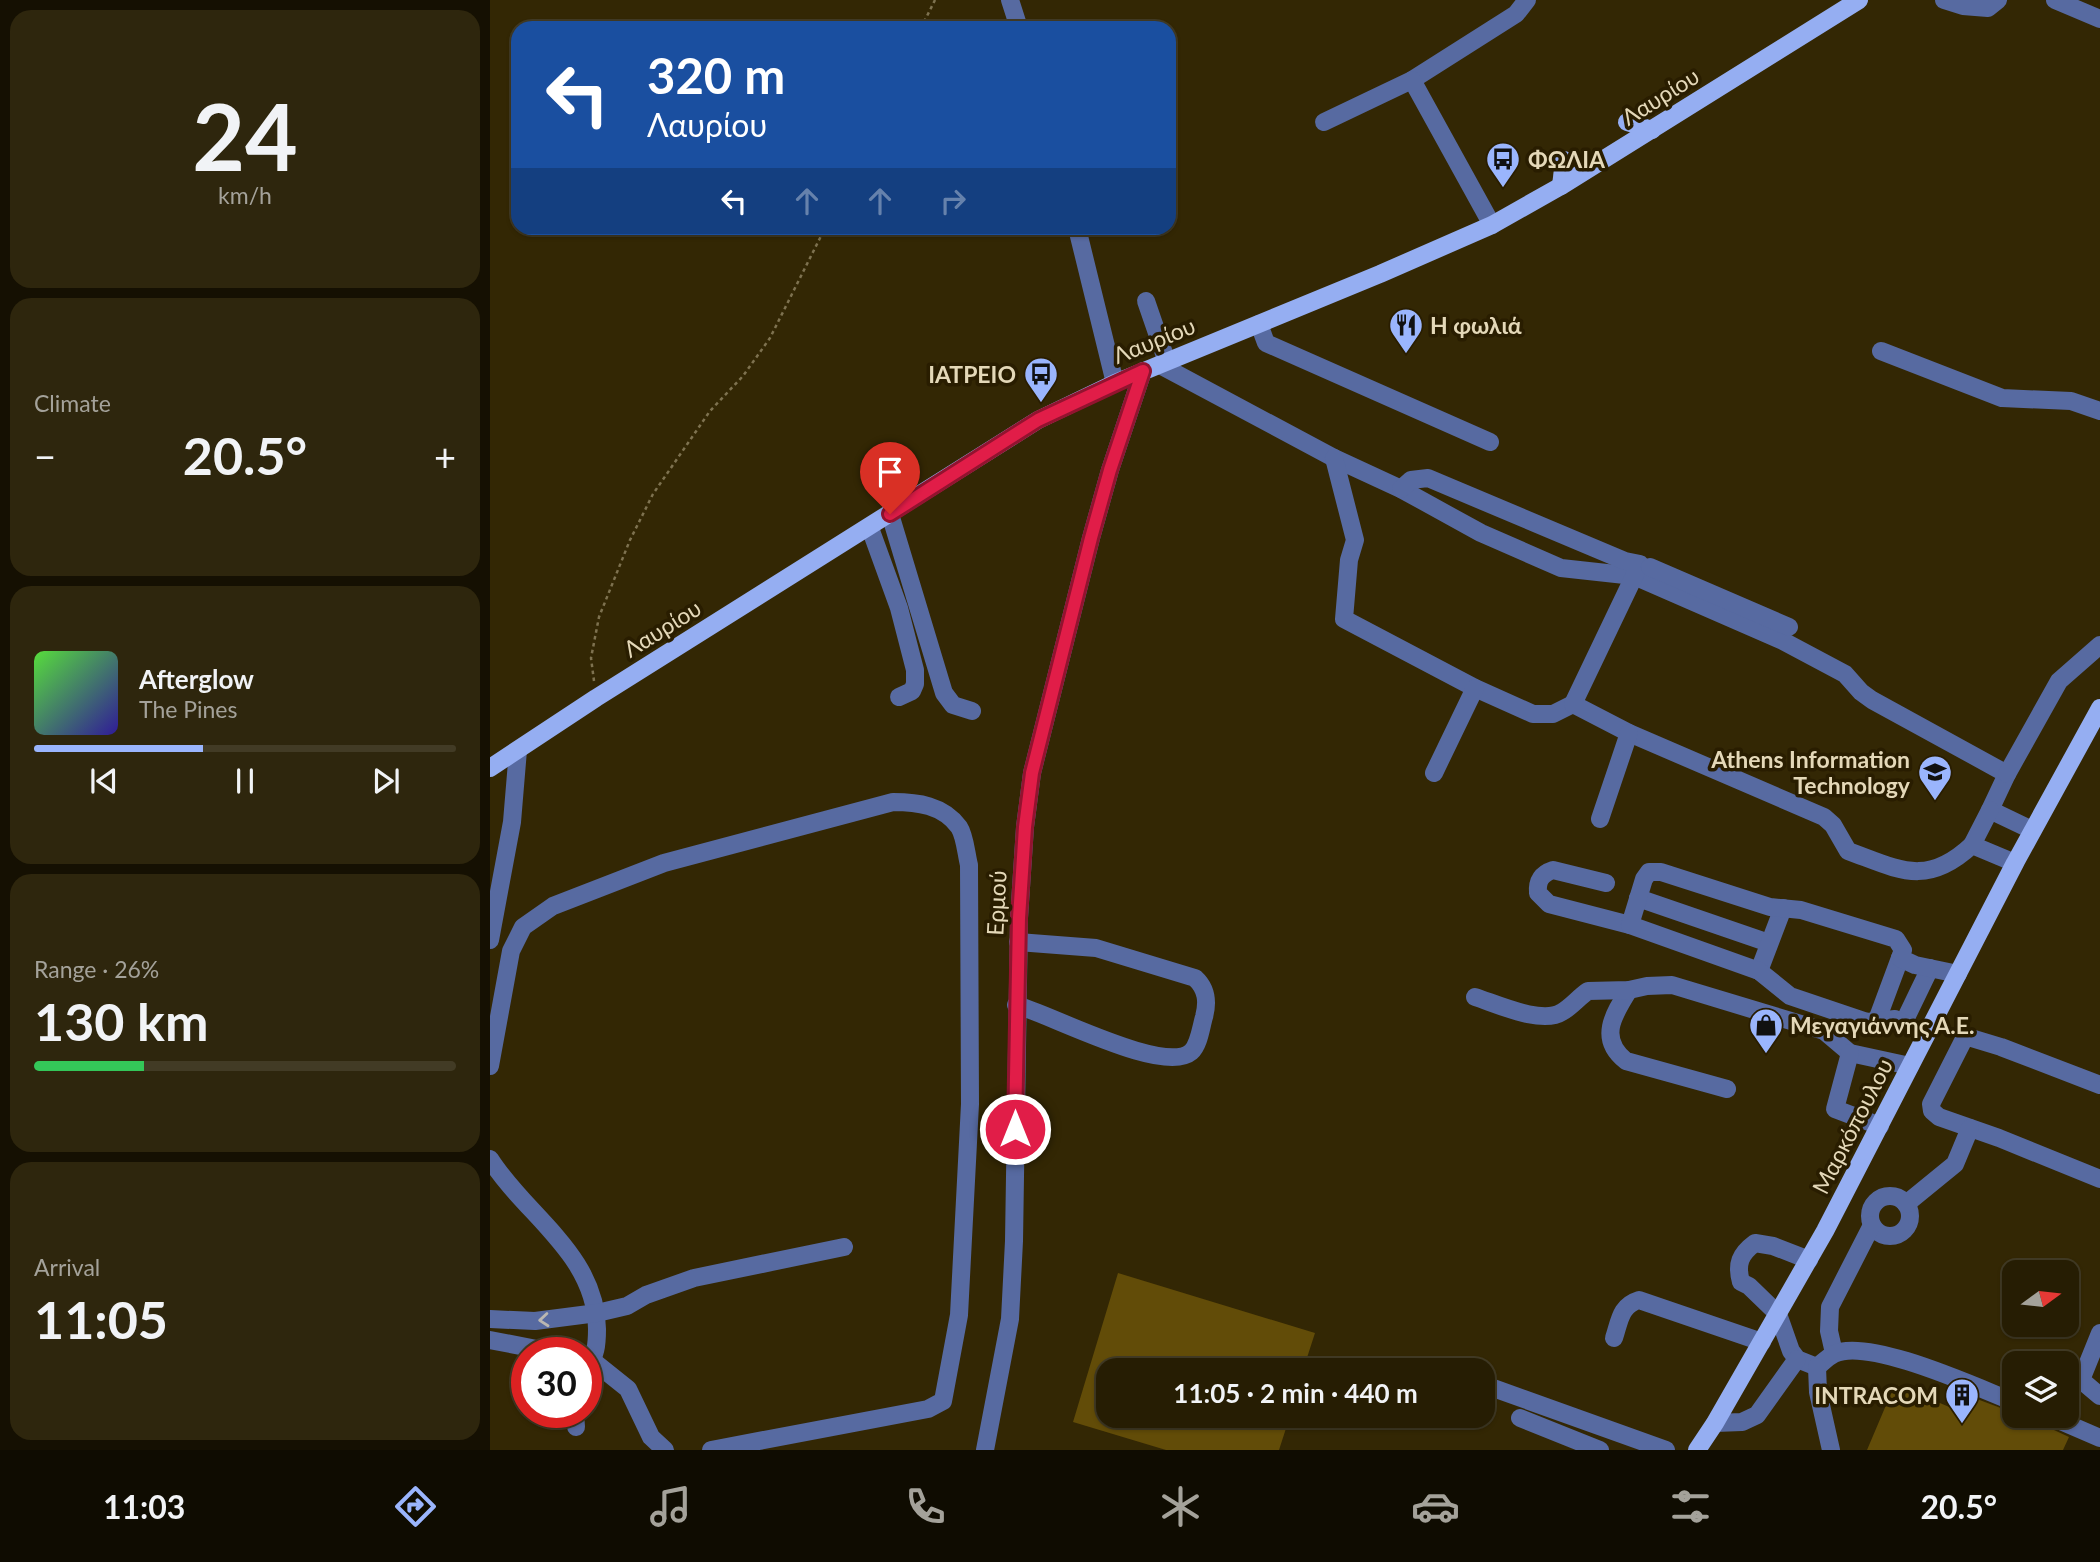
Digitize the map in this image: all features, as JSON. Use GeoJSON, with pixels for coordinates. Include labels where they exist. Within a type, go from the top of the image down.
{"type":"FeatureCollection","features":[{"type":"Feature","properties":{"kind":"main road","name":"Λαυρίου"},"geometry":{"type":"LineString","coordinates":[[490,768],[596,698],[1038,420],[1115,383],[1492,225],[1561,186],[1860,0]]}},
{"type":"Feature","properties":{"kind":"main road"},"geometry":{"type":"LineString","coordinates":[[1627,122],[1652,130]]}},
{"type":"Feature","properties":{"kind":"main road"},"geometry":{"type":"LineString","coordinates":[[1561,186],[1564,160]]}},
{"type":"Feature","properties":{"kind":"main road","name":"Μαρκόπουλου"},"geometry":{"type":"LineString","coordinates":[[1698,1450],[1809,1260],[2032,830],[2100,708]]}},
{"type":"Feature","properties":{"kind":"street"},"geometry":{"type":"LineString","coordinates":[[1010,0],[1017,21]]}},
{"type":"Feature","properties":{"kind":"street"},"geometry":{"type":"LineString","coordinates":[[1324,122],[1412,79],[1506,21],[1516,14],[1527,0]]}},
{"type":"Feature","properties":{"kind":"street"},"geometry":{"type":"LineString","coordinates":[[1944,0],[1963,6],[1988,8],[1998,0]]}},
{"type":"Feature","properties":{"kind":"street"},"geometry":{"type":"LineString","coordinates":[[2055,0],[2100,19]]}},
{"type":"Feature","properties":{"kind":"street"},"geometry":{"type":"LineString","coordinates":[[1412,79],[1492,225]]}},
{"type":"Feature","properties":{"kind":"street"},"geometry":{"type":"LineString","coordinates":[[1079,235],[1115,383]]}},
{"type":"Feature","properties":{"kind":"street"},"geometry":{"type":"LineString","coordinates":[[1146,300],[1156,366],[1334,458],[1401,489],[1480,533],[1561,568],[1634,576],[1730,610],[1789,627]]}},
{"type":"Feature","properties":{"kind":"street"},"geometry":{"type":"LineString","coordinates":[[1259,324],[1266,343],[1490,442]]}},
{"type":"Feature","properties":{"kind":"street"},"geometry":{"type":"LineString","coordinates":[[1881,351],[2002,398],[2071,401],[2100,411]]}},
{"type":"Feature","properties":{"kind":"street","name":"Ερμού"},"geometry":{"type":"LineString","coordinates":[[985,1450],[1010,1319],[1018,942],[1025,827],[1032,773],[1110,470],[1156,366]]}},
{"type":"Feature","properties":{"kind":"street"},"geometry":{"type":"LineString","coordinates":[[1334,458],[1354,540],[1349,560],[1344,619],[1475,688],[1533,714],[1553,714],[1573,704],[1640,564],[1625,561],[1428,478],[1411,480],[1401,489]]}},
{"type":"Feature","properties":{"kind":"street"},"geometry":{"type":"LineString","coordinates":[[890,514],[944,693],[953,705],[972,711]]}},
{"type":"Feature","properties":{"kind":"street"},"geometry":{"type":"LineString","coordinates":[[870,528],[899,608],[915,670],[912,691],[899,697]]}},
{"type":"Feature","properties":{"kind":"street"},"geometry":{"type":"LineString","coordinates":[[1650,567],[1845,674],[1872,700],[2007,774]]}},
{"type":"Feature","properties":{"kind":"street"},"geometry":{"type":"LineString","coordinates":[[1573,704],[1629,733],[1824,817],[1833,825],[1848,851],[1906,872],[1923,871],[1950,861],[1972,845],[2007,774],[2059,681],[2100,645]]}},
{"type":"Feature","properties":{"kind":"street"},"geometry":{"type":"LineString","coordinates":[[1434,773],[1475,688]]}},
{"type":"Feature","properties":{"kind":"street"},"geometry":{"type":"LineString","coordinates":[[1600,819],[1629,733]]}},
{"type":"Feature","properties":{"kind":"street"},"geometry":{"type":"LineString","coordinates":[[490,940],[512,822],[518,750]]}},
{"type":"Feature","properties":{"kind":"street"},"geometry":{"type":"LineString","coordinates":[[490,1066],[510,951],[523,927],[553,906],[664,863],[893,802],[918,802],[944,813],[960,828],[969,865],[970,1104],[959,1315],[943,1401],[928,1409],[710,1450]]}},
{"type":"Feature","properties":{"kind":"street"},"geometry":{"type":"LineString","coordinates":[[1990,810],[2032,830]]}},
{"type":"Feature","properties":{"kind":"street"},"geometry":{"type":"LineString","coordinates":[[1972,845],[2015,863]]}},
{"type":"Feature","properties":{"kind":"street"},"geometry":{"type":"LineString","coordinates":[[1606,883],[1553,870],[1545,873],[1537,883],[1538,893],[1549,904],[1630,925],[1759,971],[1790,996],[1867,1022],[1895,1019],[1926,1035]]}},
{"type":"Feature","properties":{"kind":"street"},"geometry":{"type":"LineString","coordinates":[[1630,925],[1644,879],[1649,872],[1661,872],[1770,907],[1801,911],[1896,939],[1903,950],[1877,1020]]}},
{"type":"Feature","properties":{"kind":"street"},"geometry":{"type":"LineString","coordinates":[[1638,898],[1769,943]]}},
{"type":"Feature","properties":{"kind":"street"},"geometry":{"type":"LineString","coordinates":[[1759,971],[1783,908]]}},
{"type":"Feature","properties":{"kind":"street"},"geometry":{"type":"LineString","coordinates":[[1016,1005],[1119,1046],[1177,1058],[1188,1055],[1194,1049],[1207,1005],[1202,984],[1195,978],[1096,948],[1018,942]]}},
{"type":"Feature","properties":{"kind":"street"},"geometry":{"type":"LineString","coordinates":[[1900,958],[1958,974]]}},
{"type":"Feature","properties":{"kind":"street"},"geometry":{"type":"LineString","coordinates":[[1903,1024],[1930,968]]}},
{"type":"Feature","properties":{"kind":"street"},"geometry":{"type":"LineString","coordinates":[[1475,997],[1537,1016],[1550,1017],[1563,1012],[1588,991],[1672,985],[1824,1031],[1850,1053],[1910,1066]]}},
{"type":"Feature","properties":{"kind":"street"},"geometry":{"type":"LineString","coordinates":[[1629,990],[1614,1014],[1610,1038],[1614,1052],[1626,1061],[1727,1088]]}},
{"type":"Feature","properties":{"kind":"street"},"geometry":{"type":"LineString","coordinates":[[2100,1085],[1968,1037],[1964,1039],[1931,1104],[1932,1111],[1939,1117],[2100,1179]]}},
{"type":"Feature","properties":{"kind":"street"},"geometry":{"type":"LineString","coordinates":[[1850,1053],[1835,1109],[1880,1126]]}},
{"type":"Feature","properties":{"kind":"street"},"geometry":{"type":"LineString","coordinates":[[1906,1204],[1955,1164],[1970,1128]]}},
{"type":"Feature","properties":{"kind":"street"},"geometry":{"type":"LineString","coordinates":[[490,1159],[503,1179],[564,1243],[592,1293],[597,1314],[597,1337]]}},
{"type":"Feature","properties":{"kind":"street"},"geometry":{"type":"LineString","coordinates":[[1834,1353],[1829,1331],[1830,1307],[1872,1225],[1870,1212],[1877,1200],[1889,1195],[1896,1196],[1906,1204],[1909,1223],[1900,1233],[1894,1236],[1881,1234],[1872,1225]]}},
{"type":"Feature","properties":{"kind":"street"},"geometry":{"type":"LineString","coordinates":[[1809,1260],[1773,1246],[1755,1243],[1743,1251],[1737,1268],[1741,1282],[1749,1286],[1777,1314],[1797,1359],[1817,1367]]}},
{"type":"Feature","properties":{"kind":"street"},"geometry":{"type":"LineString","coordinates":[[490,1319],[535,1321],[597,1314],[627,1306],[646,1295],[694,1278],[844,1247]]}},
{"type":"Feature","properties":{"kind":"street"},"geometry":{"type":"LineString","coordinates":[[1614,1338],[1628,1303],[1639,1300],[1762,1342]]}},
{"type":"Feature","properties":{"kind":"street"},"geometry":{"type":"LineString","coordinates":[[2100,1333],[2081,1380],[2100,1395]]}},
{"type":"Feature","properties":{"kind":"street"},"geometry":{"type":"LineString","coordinates":[[490,1340],[511,1344]]}},
{"type":"Feature","properties":{"kind":"street"},"geometry":{"type":"LineString","coordinates":[[1817,1367],[1834,1353],[1845,1351],[1890,1356],[1925,1366],[2002,1397]]}},
{"type":"Feature","properties":{"kind":"street"},"geometry":{"type":"LineString","coordinates":[[1715,1423],[1742,1422],[1757,1415],[1797,1359]]}},
{"type":"Feature","properties":{"kind":"street"},"geometry":{"type":"LineString","coordinates":[[1817,1367],[1818,1392],[1831,1450]]}},
{"type":"Feature","properties":{"kind":"street"},"geometry":{"type":"LineString","coordinates":[[602,1372],[628,1389],[651,1437],[665,1450]]}},
{"type":"Feature","properties":{"kind":"street"},"geometry":{"type":"LineString","coordinates":[[1495,1389],[1666,1450]]}},
{"type":"Feature","properties":{"kind":"street"},"geometry":{"type":"LineString","coordinates":[[1520,1418],[1600,1450]]}},
{"type":"Feature","properties":{"kind":"street"},"geometry":{"type":"LineString","coordinates":[[2077,1428],[2100,1438]]}},
{"type":"Feature","properties":{"kind":"path"},"geometry":{"type":"LineString","coordinates":[[924,21],[935,0]]}},
{"type":"Feature","properties":{"kind":"path"},"geometry":{"type":"LineString","coordinates":[[596,698],[592,658],[599,617],[653,494],[710,411],[743,376],[770,338],[822,235]]}},
{"type":"Feature","properties":{"kind":"building"},"geometry":{"type":"Polygon","coordinates":[[[1118,1273],[1315,1333],[1307,1358],[1096,1358],[1096,1428],[1286,1428],[1279,1450],[1166,1450],[1073,1422],[1118,1273]]]}},
{"type":"Feature","properties":{"kind":"building","name":"INTRACOM"},"geometry":{"type":"Polygon","coordinates":[[[1895,1384],[1954,1409],[1961,1393],[2002,1408],[2002,1428],[2050,1428],[2069,1437],[2063,1450],[1867,1450],[1895,1384]]]}},
{"type":"Feature","properties":{"kind":"place","name":"ΦΩΛΙΑ"},"geometry":{"type":"Point","coordinates":[1503,189]}},
{"type":"Feature","properties":{"kind":"place","name":"Η φωλιά"},"geometry":{"type":"Point","coordinates":[1406,355]}},
{"type":"Feature","properties":{"kind":"place","name":"ΙΑΤΡΕΙΟ"},"geometry":{"type":"Point","coordinates":[1041,404]}},
{"type":"Feature","properties":{"kind":"place","name":"Athens Information Technology"},"geometry":{"type":"Point","coordinates":[1935,802]}},
{"type":"Feature","properties":{"kind":"place","name":"Μεγαγιάννης Α.Ε."},"geometry":{"type":"Point","coordinates":[1766,1055]}},
{"type":"Feature","properties":{"kind":"place","name":"INTRACOM"},"geometry":{"type":"Point","coordinates":[1962,1425]}},
{"type":"Feature","properties":{"kind":"route"},"geometry":{"type":"LineString","coordinates":[[890,514],[1038,420],[1143,371],[1091,538],[1032,773],[1025,827],[1019,918],[1015,1129]]}}]}
